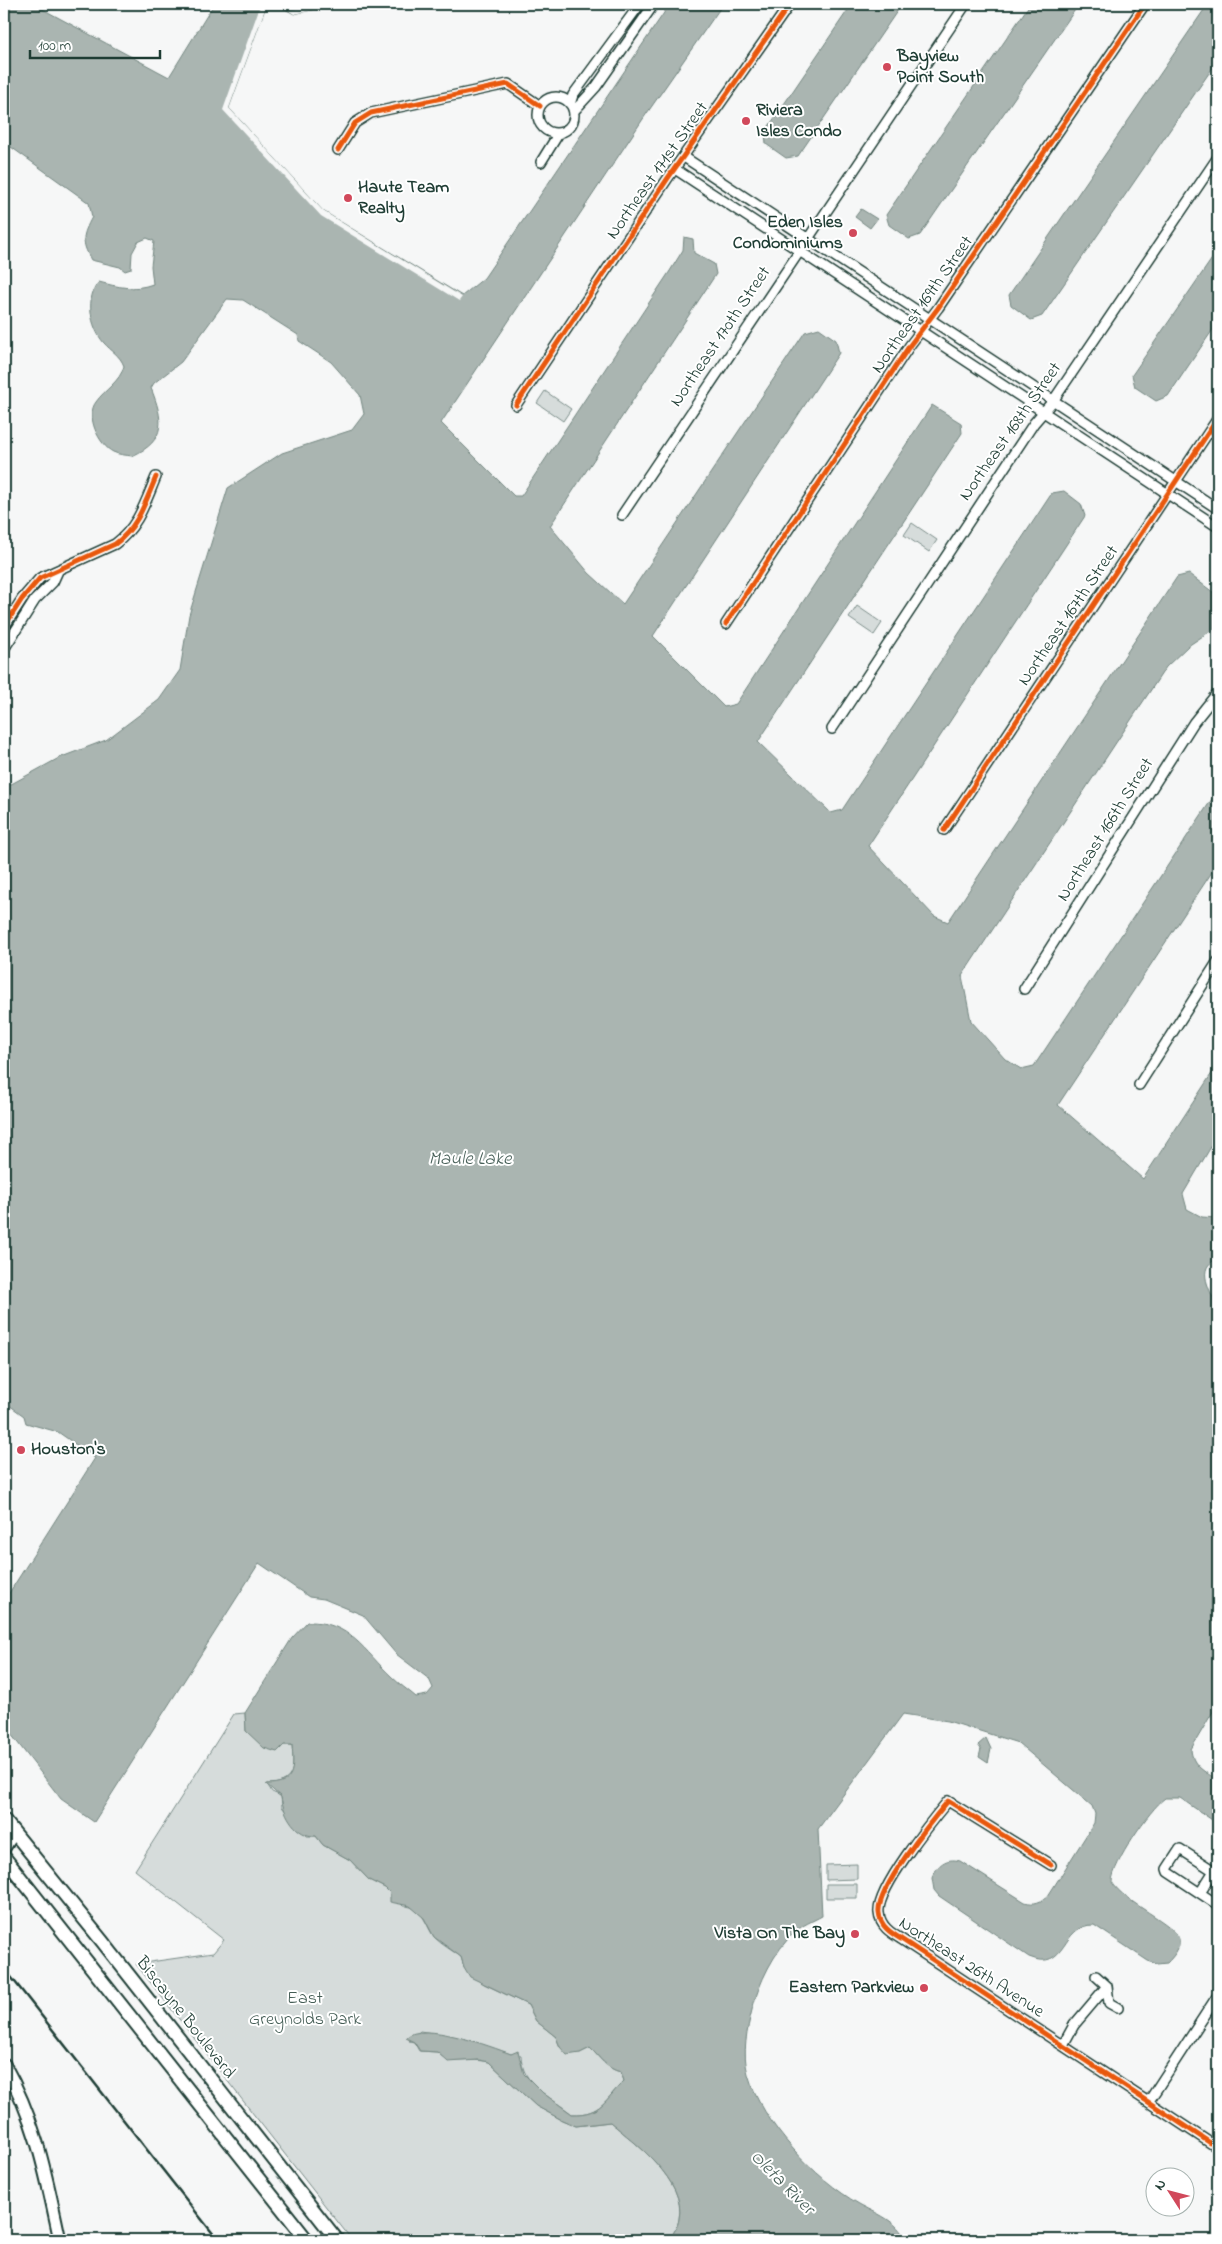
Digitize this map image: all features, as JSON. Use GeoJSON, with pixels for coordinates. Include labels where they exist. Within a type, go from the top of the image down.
{"type":"FeatureCollection","features":[{"type":"Feature","properties":{"kind":"main road","name":"Biscayne Boulevard"},"geometry":{"type":"LineString","coordinates":[[4,1820],[102,1941],[337,2240]]}},
{"type":"Feature","properties":{"kind":"main road"},"geometry":{"type":"LineString","coordinates":[[4,1857],[307,2240]]}},
{"type":"Feature","properties":{"kind":"street"},"geometry":{"type":"LineString","coordinates":[[572,108],[562,98],[556,97],[544,102],[540,106],[538,118],[540,124],[548,132],[559,133],[572,123],[573,95],[640,4]]}},
{"type":"Feature","properties":{"kind":"street"},"geometry":{"type":"LineString","coordinates":[[572,108],[596,87],[654,4]]}},
{"type":"Feature","properties":{"kind":"street","name":"Northeast 171st Street"},"geometry":{"type":"LineString","coordinates":[[516,405],[675,168],[790,4]]}},
{"type":"Feature","properties":{"kind":"street","name":"Northeast 170th Street"},"geometry":{"type":"LineString","coordinates":[[622,515],[806,238],[966,4]]}},
{"type":"Feature","properties":{"kind":"street","name":"Northeast 169th Street"},"geometry":{"type":"LineString","coordinates":[[726,624],[920,331],[1145,4]]}},
{"type":"Feature","properties":{"kind":"street"},"geometry":{"type":"LineString","coordinates":[[338,150],[355,124],[371,113],[508,84],[540,106]]}},
{"type":"Feature","properties":{"kind":"street"},"geometry":{"type":"LineString","coordinates":[[540,162],[559,133]]}},
{"type":"Feature","properties":{"kind":"street"},"geometry":{"type":"LineString","coordinates":[[684,157],[1218,509]]}},
{"type":"Feature","properties":{"kind":"street","name":"Northeast 168th Street"},"geometry":{"type":"LineString","coordinates":[[832,729],[1043,412],[1053,401],[1218,157]]}},
{"type":"Feature","properties":{"kind":"street"},"geometry":{"type":"LineString","coordinates":[[675,168],[1218,527]]}},
{"type":"Feature","properties":{"kind":"street","name":"Northeast 167th Street"},"geometry":{"type":"LineString","coordinates":[[944,830],[1218,418]]}},
{"type":"Feature","properties":{"kind":"street"},"geometry":{"type":"LineString","coordinates":[[4,627],[35,583],[49,572],[58,571],[124,538],[140,518],[156,478]]}},
{"type":"Feature","properties":{"kind":"street"},"geometry":{"type":"LineString","coordinates":[[4,649],[35,600],[53,582],[58,571]]}},
{"type":"Feature","properties":{"kind":"street","name":"Northeast 166th Street"},"geometry":{"type":"LineString","coordinates":[[1024,989],[1194,722],[1218,692]]}},
{"type":"Feature","properties":{"kind":"street"},"geometry":{"type":"LineString","coordinates":[[1139,1085],[1218,961]]}},
{"type":"Feature","properties":{"kind":"street","name":"Northeast 26th Avenue"},"geometry":{"type":"LineString","coordinates":[[1051,1865],[948,1801],[897,1870],[879,1903],[879,1914],[886,1928],[901,1940],[1218,2148]]}},
{"type":"Feature","properties":{"kind":"street"},"geometry":{"type":"LineString","coordinates":[[4,1848],[14,1833]]}},
{"type":"Feature","properties":{"kind":"street"},"geometry":{"type":"LineString","coordinates":[[1200,1893],[1214,1871],[1182,1849],[1167,1869],[1200,1893],[1218,1905]]}},
{"type":"Feature","properties":{"kind":"street"},"geometry":{"type":"LineString","coordinates":[[1096,1976],[1107,1986],[1109,2003],[1118,2008]]}},
{"type":"Feature","properties":{"kind":"street"},"geometry":{"type":"LineString","coordinates":[[1063,2045],[1074,2026],[1107,1986]]}},
{"type":"Feature","properties":{"kind":"street"},"geometry":{"type":"LineString","coordinates":[[1150,2102],[1218,1995]]}},
{"type":"Feature","properties":{"kind":"street"},"geometry":{"type":"LineString","coordinates":[[5,2068],[25,2104],[34,2127],[60,2240]]}},
{"type":"Feature","properties":{"kind":"green space"},"geometry":{"type":"Polygon","coordinates":[[[545,391],[571,409],[563,421],[537,403],[545,391]]]}},
{"type":"Feature","properties":{"kind":"green space"},"geometry":{"type":"Polygon","coordinates":[[[912,523],[937,540],[929,552],[904,535],[912,523]]]}},
{"type":"Feature","properties":{"kind":"green space"},"geometry":{"type":"Polygon","coordinates":[[[857,606],[882,623],[874,635],[849,618],[857,606]]]}},
{"type":"Feature","properties":{"kind":"green space","name":"East Greynolds Park"},"geometry":{"type":"Polygon","coordinates":[[[245,1713],[246,1731],[284,1745],[292,1745],[293,1768],[291,1774],[283,1781],[267,1784],[272,1792],[281,1796],[282,1807],[307,1836],[316,1836],[323,1845],[350,1860],[369,1880],[385,1888],[403,1906],[415,1909],[420,1913],[435,1938],[461,1957],[464,1967],[484,1984],[528,2005],[536,2021],[556,2037],[560,2047],[580,2053],[590,2048],[607,2065],[621,2072],[624,2081],[597,2109],[582,2114],[572,2114],[547,2096],[532,2082],[522,2065],[521,2055],[511,2054],[451,2036],[420,2031],[409,2041],[414,2042],[419,2051],[437,2052],[442,2057],[448,2059],[489,2062],[536,2106],[576,2126],[610,2122],[657,2164],[675,2191],[679,2205],[679,2219],[669,2240],[352,2240],[136,1964],[213,1953],[224,1940],[135,1870],[234,1714],[245,1713]]]}},
{"type":"Feature","properties":{"kind":"green space"},"geometry":{"type":"Polygon","coordinates":[[[857,1864],[857,1879],[826,1880],[826,1865],[857,1864]]]}},
{"type":"Feature","properties":{"kind":"green space"},"geometry":{"type":"Polygon","coordinates":[[[826,1884],[857,1884],[857,1898],[826,1898],[826,1884]]]}},
{"type":"Feature","properties":{"kind":"water","name":"Maule Lake"},"geometry":{"type":"Polygon","coordinates":[[[4,4],[33,4],[169,77],[214,4],[339,4],[294,14],[285,9],[265,9],[229,108],[323,211],[462,296],[484,278],[670,4],[723,4],[645,116],[441,423],[514,496],[521,496],[670,271],[683,250],[684,237],[693,239],[694,253],[714,264],[716,274],[550,526],[589,573],[623,604],[805,332],[819,328],[836,340],[839,353],[653,636],[724,707],[736,704],[932,405],[961,423],[962,433],[758,742],[831,813],[842,810],[1052,493],[1064,491],[1081,504],[1085,516],[868,846],[934,916],[948,922],[1177,577],[1189,574],[1218,596],[1218,626],[1188,646],[1166,667],[962,976],[971,1021],[1005,1059],[1021,1069],[1034,1066],[1218,790],[1218,863],[1058,1105],[1143,1179],[1218,1064],[1218,1135],[1183,1194],[1187,1209],[1202,1217],[1218,1218],[1218,1259],[1207,1268],[1206,1280],[1218,1308],[1218,1703],[1191,1749],[1197,1764],[1218,1780],[1218,1824],[1180,1798],[1165,1798],[1150,1813],[1118,1863],[1112,1882],[1118,1890],[1169,1926],[1179,1939],[1178,1949],[1167,1963],[1157,1964],[1148,1961],[1094,1925],[1083,1927],[1075,1932],[1058,1954],[1051,1959],[1042,1960],[1029,1957],[939,1896],[934,1890],[932,1878],[939,1866],[946,1861],[960,1861],[1025,1902],[1034,1903],[1040,1901],[1048,1896],[1094,1823],[1095,1814],[1092,1806],[1018,1743],[948,1721],[903,1714],[818,1829],[822,1916],[804,1925],[787,1940],[768,1968],[755,2000],[748,2025],[745,2058],[748,2074],[755,2093],[765,2111],[792,2148],[808,2165],[842,2193],[892,2223],[902,2233],[905,2240],[669,2240],[679,2219],[679,2205],[675,2191],[657,2164],[610,2122],[576,2126],[536,2106],[489,2062],[479,2060],[448,2062],[437,2052],[420,2051],[414,2042],[406,2038],[414,2033],[441,2033],[473,2041],[511,2054],[518,2051],[524,2074],[543,2093],[572,2114],[582,2114],[597,2109],[624,2081],[621,2072],[607,2065],[590,2048],[580,2053],[567,2055],[560,2047],[556,2037],[536,2021],[528,2005],[470,1977],[461,1957],[434,1937],[424,1918],[410,1906],[390,1902],[390,1893],[385,1888],[369,1880],[350,1860],[323,1845],[316,1836],[303,1833],[297,1829],[288,1818],[281,1797],[266,1784],[283,1781],[291,1774],[293,1762],[292,1745],[284,1745],[277,1752],[264,1748],[246,1731],[245,1713],[292,1638],[307,1622],[322,1623],[345,1632],[355,1639],[395,1680],[416,1697],[427,1695],[433,1688],[429,1679],[396,1654],[363,1615],[324,1599],[309,1597],[259,1563],[94,1822],[61,1799],[4,1725],[4,1601],[95,1458],[58,1432],[26,1423],[24,1416],[9,1405],[9,1400],[4,1396],[4,788],[59,758],[106,740],[159,700],[180,670],[189,615],[228,488],[282,453],[352,430],[364,414],[360,395],[331,362],[299,341],[298,335],[243,300],[227,299],[181,362],[154,383],[151,388],[160,419],[160,428],[152,443],[144,450],[132,456],[113,452],[103,443],[95,430],[92,415],[93,408],[100,397],[119,377],[124,366],[118,356],[104,343],[95,329],[91,312],[92,296],[99,282],[133,288],[153,284],[151,266],[154,241],[147,238],[138,242],[132,253],[131,269],[125,271],[120,267],[91,260],[84,243],[86,229],[92,217],[89,203],[4,142],[4,4]]]}},
{"type":"Feature","properties":{"kind":"water"},"geometry":{"type":"Polygon","coordinates":[[[852,4],[902,4],[798,156],[786,158],[766,144],[765,132],[852,4]]]}},
{"type":"Feature","properties":{"kind":"water"},"geometry":{"type":"Polygon","coordinates":[[[1030,4],[1079,4],[920,235],[909,239],[889,225],[886,215],[1030,4]]]}},
{"type":"Feature","properties":{"kind":"water"},"geometry":{"type":"Polygon","coordinates":[[[1208,4],[1218,4],[1218,60],[1042,316],[1031,320],[1011,305],[1009,295],[1208,4]]]}},
{"type":"Feature","properties":{"kind":"water"},"geometry":{"type":"Polygon","coordinates":[[[861,209],[877,219],[870,228],[855,217],[861,209]]]}},
{"type":"Feature","properties":{"kind":"water"},"geometry":{"type":"Polygon","coordinates":[[[1218,250],[1218,322],[1168,396],[1156,401],[1135,387],[1132,375],[1218,250]]]}},
{"type":"Feature","properties":{"kind":"water"},"geometry":{"type":"Polygon","coordinates":[[[986,1738],[991,1749],[988,1763],[979,1757],[981,1749],[978,1745],[986,1738]]]}},
{"type":"Feature","properties":{"kind":"pier"},"geometry":{"type":"Polygon","coordinates":[[[295,4],[298,8],[313,4],[341,4],[294,14],[288,10],[296,9],[295,4]]]}},
{"type":"Feature","properties":{"kind":"pier"},"geometry":{"type":"Polygon","coordinates":[[[260,6],[285,6],[285,9],[265,9],[229,108],[323,211],[462,297],[459,301],[321,216],[223,110],[260,6]]]}},
{"type":"Feature","properties":{"kind":"railway"},"geometry":{"type":"LineString","coordinates":[[4,1968],[218,2240]]}},
{"type":"Feature","properties":{"kind":"cycle path"},"geometry":{"type":"LineString","coordinates":[[516,405],[668,178],[790,4]]}},
{"type":"Feature","properties":{"kind":"cycle path"},"geometry":{"type":"LineString","coordinates":[[726,624],[910,345],[938,308],[1145,4]]}},
{"type":"Feature","properties":{"kind":"cycle path"},"geometry":{"type":"LineString","coordinates":[[338,150],[355,123],[371,113],[508,84],[540,106]]}},
{"type":"Feature","properties":{"kind":"cycle path"},"geometry":{"type":"LineString","coordinates":[[944,830],[1218,418]]}},
{"type":"Feature","properties":{"kind":"cycle path"},"geometry":{"type":"LineString","coordinates":[[4,627],[22,599],[40,578],[115,544],[123,537],[140,514],[156,477]]}},
{"type":"Feature","properties":{"kind":"cycle path"},"geometry":{"type":"LineString","coordinates":[[1051,1865],[948,1801],[906,1855],[886,1888],[880,1902],[879,1913],[881,1922],[893,1934],[1218,2148]]}},
{"type":"Feature","properties":{"kind":"place","name":"Bayview Point South"},"geometry":{"type":"Point","coordinates":[887,67]}},
{"type":"Feature","properties":{"kind":"place","name":"Riviera Isles Condo"},"geometry":{"type":"Point","coordinates":[746,121]}},
{"type":"Feature","properties":{"kind":"place","name":"Haute Team Realty"},"geometry":{"type":"Point","coordinates":[348,198]}},
{"type":"Feature","properties":{"kind":"place","name":"Eden Isles Condominiums"},"geometry":{"type":"Point","coordinates":[853,233]}},
{"type":"Feature","properties":{"kind":"place","name":"Houston's"},"geometry":{"type":"Point","coordinates":[21,1450]}},
{"type":"Feature","properties":{"kind":"place","name":"Vista On The Bay"},"geometry":{"type":"Point","coordinates":[855,1934]}},
{"type":"Feature","properties":{"kind":"place","name":"Eastern Parkview"},"geometry":{"type":"Point","coordinates":[924,1988]}},
{"type":"Feature","properties":{"kind":"water label","name":"Oleta River"},"geometry":{"type":"Point","coordinates":[782,2183]}}]}
